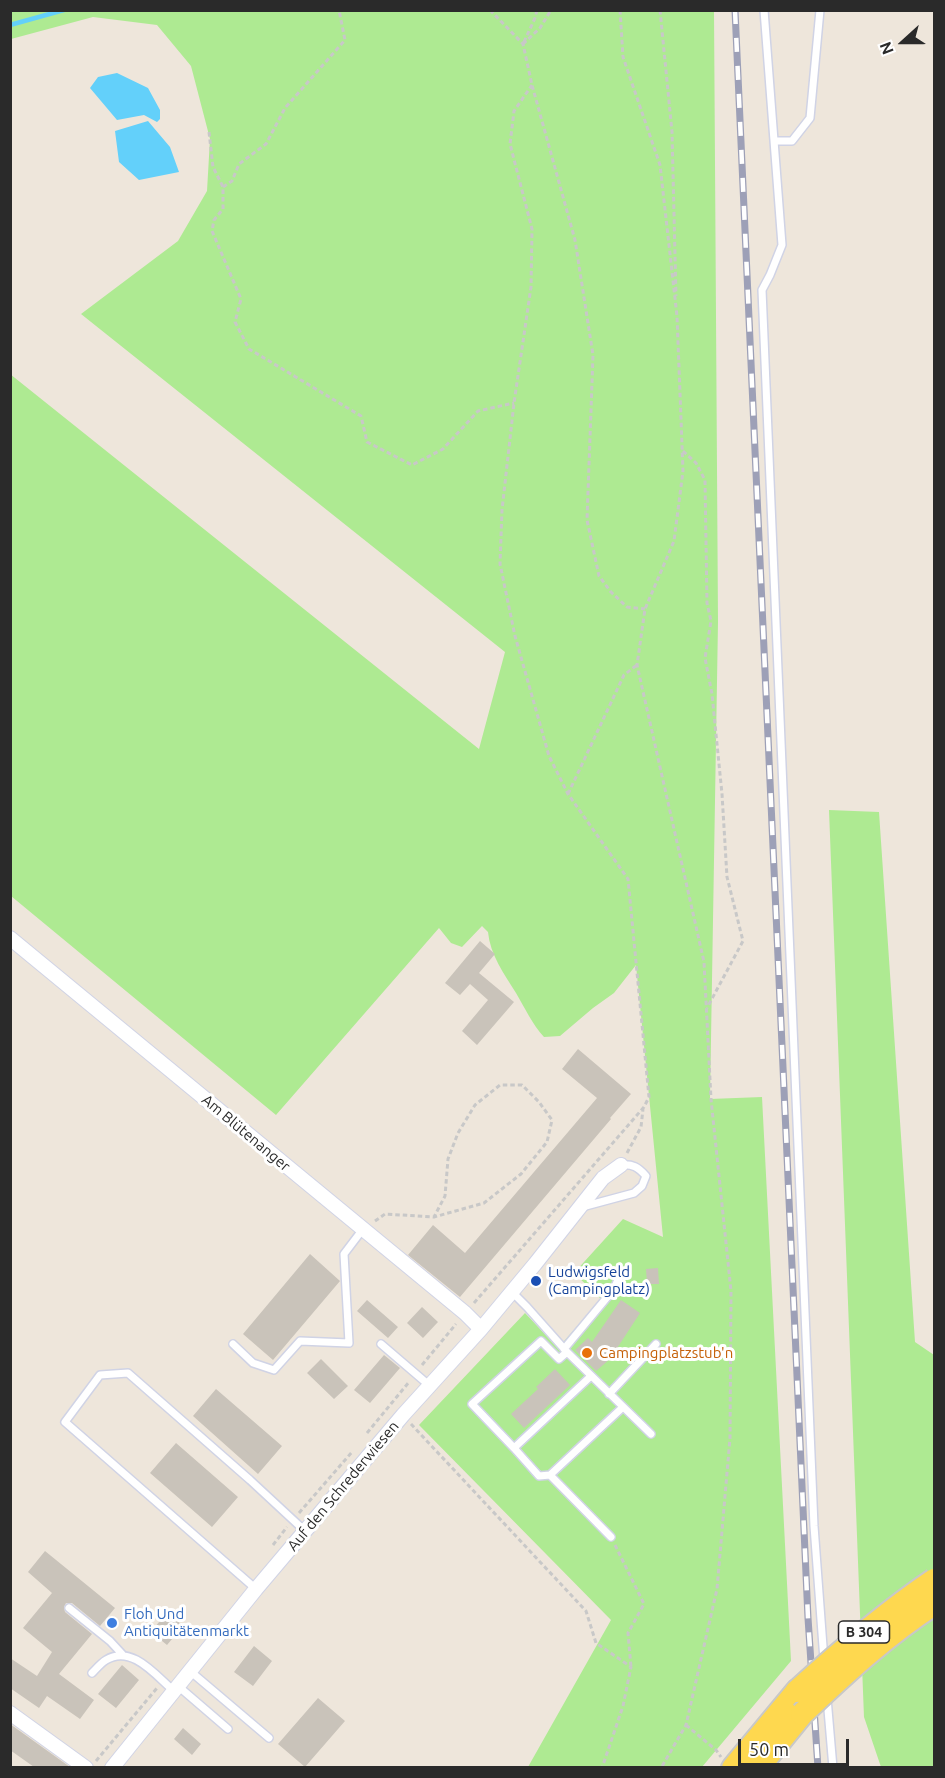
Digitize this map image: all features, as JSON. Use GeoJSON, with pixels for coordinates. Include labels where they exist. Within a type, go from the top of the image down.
{"type":"FeatureCollection","features":[{"type":"Feature","properties":{"kind":"main road","name":"B 304"},"geometry":{"type":"LineString","coordinates":[[727,1763],[797,1691],[852,1642],[900,1603],[934,1580]]}},
{"type":"Feature","properties":{"kind":"main road","name":"B 304"},"geometry":{"type":"LineString","coordinates":[[758,1767],[802,1714],[853,1666],[910,1620],[934,1604]]}},
{"type":"Feature","properties":{"kind":"street","name":"Am Blütenanger"},"geometry":{"type":"LineString","coordinates":[[10,938],[465,1313],[481,1329]]}},
{"type":"Feature","properties":{"kind":"street","name":"Auf den Schrederwiesen"},"geometry":{"type":"LineString","coordinates":[[112,1767],[256,1589],[402,1415],[481,1329],[536,1264],[603,1178],[621,1165]]}},
{"type":"Feature","properties":{"kind":"street"},"geometry":{"type":"LineString","coordinates":[[10,1713],[86,1767]]}},
{"type":"Feature","properties":{"kind":"lane"},"geometry":{"type":"LineString","coordinates":[[764,10],[782,245],[762,290],[813,1514],[832,1767]]}},
{"type":"Feature","properties":{"kind":"lane"},"geometry":{"type":"LineString","coordinates":[[774,141],[792,141],[810,118],[820,10]]}},
{"type":"Feature","properties":{"kind":"lane"},"geometry":{"type":"LineString","coordinates":[[580,1208],[634,1193],[642,1186],[645,1176],[639,1168],[630,1164],[621,1165]]}},
{"type":"Feature","properties":{"kind":"lane"},"geometry":{"type":"LineString","coordinates":[[233,1344],[254,1363],[274,1370],[300,1341],[349,1343],[345,1254],[363,1230]]}},
{"type":"Feature","properties":{"kind":"lane"},"geometry":{"type":"LineString","coordinates":[[620,1275],[614,1290],[559,1359],[541,1341],[472,1404],[539,1476],[550,1475],[624,1407]]}},
{"type":"Feature","properties":{"kind":"lane"},"geometry":{"type":"LineString","coordinates":[[512,1292],[591,1376],[651,1434]]}},
{"type":"Feature","properties":{"kind":"lane"},"geometry":{"type":"LineString","coordinates":[[381,1344],[430,1386]]}},
{"type":"Feature","properties":{"kind":"lane"},"geometry":{"type":"LineString","coordinates":[[609,1394],[656,1344]]}},
{"type":"Feature","properties":{"kind":"lane"},"geometry":{"type":"LineString","coordinates":[[256,1589],[65,1422],[100,1375],[128,1373],[305,1531]]}},
{"type":"Feature","properties":{"kind":"lane"},"geometry":{"type":"LineString","coordinates":[[514,1448],[591,1376]]}},
{"type":"Feature","properties":{"kind":"lane"},"geometry":{"type":"LineString","coordinates":[[550,1475],[611,1537]]}},
{"type":"Feature","properties":{"kind":"lane"},"geometry":{"type":"LineString","coordinates":[[69,1608],[110,1641],[122,1654],[145,1664],[228,1729]]}},
{"type":"Feature","properties":{"kind":"lane"},"geometry":{"type":"LineString","coordinates":[[92,1673],[106,1659],[122,1654]]}},
{"type":"Feature","properties":{"kind":"lane"},"geometry":{"type":"LineString","coordinates":[[190,1671],[269,1738]]}},
{"type":"Feature","properties":{"kind":"path"},"geometry":{"type":"LineString","coordinates":[[223,188],[232,181],[239,164],[266,144],[285,108],[345,40],[339,10]]}},
{"type":"Feature","properties":{"kind":"path"},"geometry":{"type":"LineString","coordinates":[[490,10],[523,44],[532,85],[575,240],[593,355],[587,520],[599,576],[611,592],[627,607],[645,609]]}},
{"type":"Feature","properties":{"kind":"path"},"geometry":{"type":"LineString","coordinates":[[523,44],[537,10]]}},
{"type":"Feature","properties":{"kind":"path"},"geometry":{"type":"LineString","coordinates":[[523,44],[540,28],[551,10]]}},
{"type":"Feature","properties":{"kind":"path"},"geometry":{"type":"LineString","coordinates":[[620,10],[623,57],[660,165],[676,316]]}},
{"type":"Feature","properties":{"kind":"path"},"geometry":{"type":"LineString","coordinates":[[660,10],[672,132],[676,316],[683,471],[674,541],[645,609],[637,665],[704,962],[711,1099],[731,1291],[730,1438],[717,1589],[686,1725],[661,1767]]}},
{"type":"Feature","properties":{"kind":"path"},"geometry":{"type":"LineString","coordinates":[[465,1313],[644,1107],[649,1097],[628,879],[568,794],[549,756],[523,669],[501,564],[502,510],[514,403],[531,287],[532,229],[510,144],[514,111],[532,85]]}},
{"type":"Feature","properties":{"kind":"path"},"geometry":{"type":"LineString","coordinates":[[209,132],[213,167],[223,188],[223,208],[214,220],[212,231],[241,299],[235,322],[249,349],[361,416],[367,442],[412,465],[443,449],[478,411],[514,403]]}},
{"type":"Feature","properties":{"kind":"path"},"geometry":{"type":"LineString","coordinates":[[683,451],[696,463],[705,480],[707,603],[711,621],[705,658],[712,694],[721,783],[727,878],[743,941],[706,1010]]}},
{"type":"Feature","properties":{"kind":"path"},"geometry":{"type":"LineString","coordinates":[[568,794],[624,675],[637,665]]}},
{"type":"Feature","properties":{"kind":"path"},"geometry":{"type":"LineString","coordinates":[[363,1230],[385,1214],[434,1217],[483,1203],[521,1174],[547,1142],[552,1120],[539,1101],[522,1085],[500,1085],[475,1105],[458,1133],[448,1159],[445,1196],[434,1217]]}},
{"type":"Feature","properties":{"kind":"path"},"geometry":{"type":"LineString","coordinates":[[621,1165],[641,1127],[644,1107]]}},
{"type":"Feature","properties":{"kind":"path"},"geometry":{"type":"LineString","coordinates":[[402,1415],[586,1611],[596,1643],[631,1667]]}},
{"type":"Feature","properties":{"kind":"path"},"geometry":{"type":"LineString","coordinates":[[602,1767],[623,1706],[631,1667],[627,1633],[644,1604],[611,1537]]}},
{"type":"Feature","properties":{"kind":"path"},"geometry":{"type":"LineString","coordinates":[[686,1725],[716,1750],[727,1763]]}},
{"type":"Feature","properties":{"kind":"green space"},"geometry":{"type":"Polygon","coordinates":[[[11,11],[714,11],[718,622],[710,1099],[762,1097],[791,1661],[702,1767],[528,1767],[611,1620],[419,1425],[525,1313],[558,1348],[601,1299],[574,1273],[623,1219],[663,1237],[636,965],[614,993],[560,1036],[544,1037],[498,964],[488,932],[482,926],[462,947],[451,943],[439,928],[276,1115],[11,896],[10,374],[479,749],[505,652],[81,314],[178,241],[207,191],[210,139],[191,66],[157,25],[93,17],[11,39],[11,11]]]}},
{"type":"Feature","properties":{"kind":"green space"},"geometry":{"type":"Polygon","coordinates":[[[829,810],[879,812],[915,1342],[934,1355],[934,1767],[881,1767],[864,1717],[829,810]]]}},
{"type":"Feature","properties":{"kind":"water"},"geometry":{"type":"Polygon","coordinates":[[[117,73],[148,88],[160,110],[160,119],[157,122],[144,115],[117,120],[90,88],[98,77],[117,73]]]}},
{"type":"Feature","properties":{"kind":"water"},"geometry":{"type":"Polygon","coordinates":[[[148,121],[170,147],[179,172],[139,180],[119,162],[115,131],[148,121]]]}},
{"type":"Feature","properties":{"kind":"building"},"geometry":{"type":"Polygon","coordinates":[[[480,941],[495,954],[479,973],[514,1002],[477,1045],[462,1031],[488,1000],[470,984],[460,995],[445,983],[480,941]]]}},
{"type":"Feature","properties":{"kind":"building"},"geometry":{"type":"Polygon","coordinates":[[[578,1049],[631,1094],[460,1297],[408,1255],[433,1225],[465,1253],[597,1098],[562,1069],[578,1049]]]}},
{"type":"Feature","properties":{"kind":"building"},"geometry":{"type":"Polygon","coordinates":[[[310,1254],[340,1281],[273,1360],[243,1334],[310,1254]]]}},
{"type":"Feature","properties":{"kind":"building"},"geometry":{"type":"Polygon","coordinates":[[[658,1268],[659,1284],[647,1284],[646,1269],[658,1268]]]}},
{"type":"Feature","properties":{"kind":"building"},"geometry":{"type":"Polygon","coordinates":[[[367,1300],[398,1327],[388,1338],[357,1311],[367,1300]]]}},
{"type":"Feature","properties":{"kind":"building"},"geometry":{"type":"Polygon","coordinates":[[[621,1300],[640,1313],[610,1359],[596,1371],[575,1350],[588,1338],[592,1342],[621,1300]]]}},
{"type":"Feature","properties":{"kind":"building"},"geometry":{"type":"Polygon","coordinates":[[[422,1307],[438,1322],[423,1338],[407,1323],[422,1307]]]}},
{"type":"Feature","properties":{"kind":"building"},"geometry":{"type":"Polygon","coordinates":[[[384,1355],[400,1368],[370,1403],[354,1390],[384,1355]]]}},
{"type":"Feature","properties":{"kind":"building"},"geometry":{"type":"Polygon","coordinates":[[[321,1359],[348,1386],[334,1399],[307,1373],[321,1359]]]}},
{"type":"Feature","properties":{"kind":"building"},"geometry":{"type":"Polygon","coordinates":[[[555,1369],[570,1385],[524,1428],[511,1414],[538,1389],[536,1387],[555,1369]]]}},
{"type":"Feature","properties":{"kind":"building"},"geometry":{"type":"Polygon","coordinates":[[[216,1389],[282,1446],[258,1474],[193,1416],[216,1389]]]}},
{"type":"Feature","properties":{"kind":"building"},"geometry":{"type":"Polygon","coordinates":[[[176,1443],[238,1497],[212,1527],[150,1473],[176,1443]]]}},
{"type":"Feature","properties":{"kind":"building"},"geometry":{"type":"Polygon","coordinates":[[[45,1551],[115,1608],[100,1626],[72,1603],[66,1603],[64,1607],[65,1612],[92,1634],[59,1674],[94,1700],[80,1719],[47,1696],[39,1708],[10,1688],[10,1658],[37,1676],[52,1652],[23,1628],[52,1593],[28,1572],[45,1551]]]}},
{"type":"Feature","properties":{"kind":"building"},"geometry":{"type":"Polygon","coordinates":[[[167,1612],[183,1626],[167,1645],[151,1632],[167,1612]]]}},
{"type":"Feature","properties":{"kind":"building"},"geometry":{"type":"Polygon","coordinates":[[[254,1646],[272,1661],[253,1686],[234,1672],[254,1646]]]}},
{"type":"Feature","properties":{"kind":"building"},"geometry":{"type":"Polygon","coordinates":[[[122,1665],[139,1680],[116,1708],[98,1694],[122,1665]]]}},
{"type":"Feature","properties":{"kind":"building"},"geometry":{"type":"Polygon","coordinates":[[[318,1698],[345,1721],[305,1767],[278,1744],[318,1698]]]}},
{"type":"Feature","properties":{"kind":"building"},"geometry":{"type":"Polygon","coordinates":[[[10,1724],[70,1767],[34,1767],[10,1750],[10,1724]]]}},
{"type":"Feature","properties":{"kind":"building"},"geometry":{"type":"Polygon","coordinates":[[[183,1728],[201,1744],[192,1755],[174,1739],[183,1728]]]}},
{"type":"Feature","properties":{"kind":"waterway"},"geometry":{"type":"LineString","coordinates":[[10,25],[64,10]]}},
{"type":"Feature","properties":{"kind":"railway"},"geometry":{"type":"LineString","coordinates":[[735,10],[808,1618],[818,1768]]}},
{"type":"Feature","properties":{"kind":"place","name":"Ludwigsfeld (Campingplatz)"},"geometry":{"type":"Point","coordinates":[536,1281]}},
{"type":"Feature","properties":{"kind":"place","name":"Campingplatzstub'n"},"geometry":{"type":"Point","coordinates":[587,1353]}},
{"type":"Feature","properties":{"kind":"place","name":"Floh Und Antiquitätenmarkt"},"geometry":{"type":"Point","coordinates":[112,1623]}}]}
